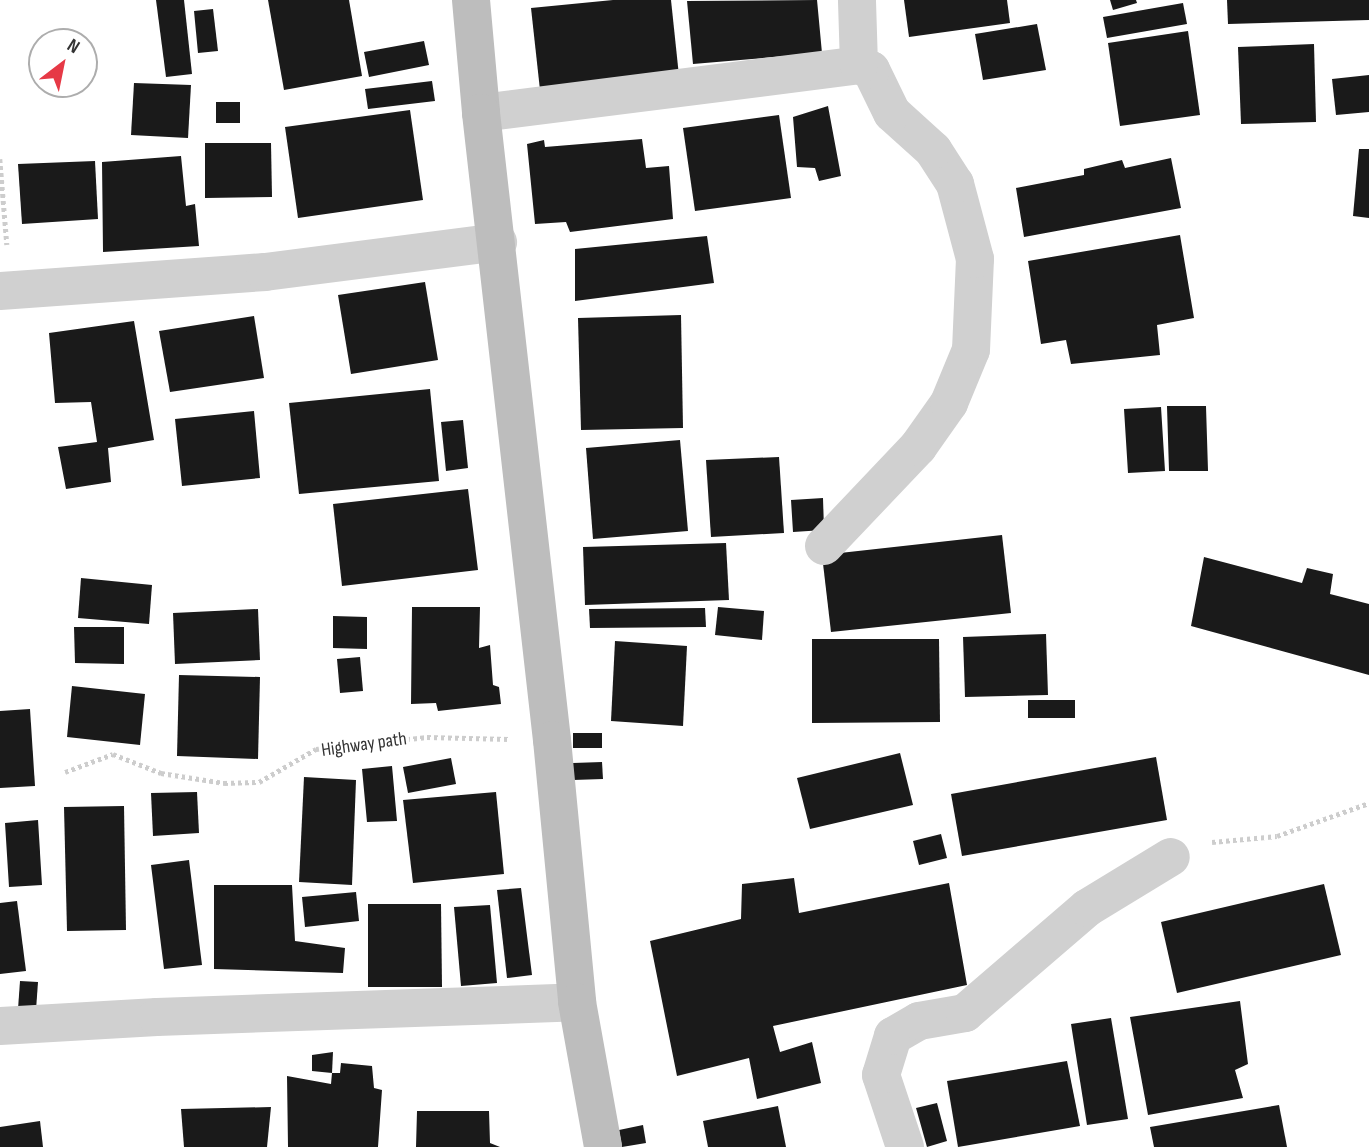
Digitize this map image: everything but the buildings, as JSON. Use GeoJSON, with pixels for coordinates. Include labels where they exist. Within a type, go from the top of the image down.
{"type":"FeatureCollection","features":[{"type":"Feature","properties":{"kind":"street"},"geometry":{"type":"LineString","coordinates":[[471,0],[481,113],[498,242],[552,740],[577,1002],[603,1147]]}},
{"type":"Feature","properties":{"kind":"street"},"geometry":{"type":"LineString","coordinates":[[857,0],[859,65]]}},
{"type":"Feature","properties":{"kind":"street"},"geometry":{"type":"LineString","coordinates":[[481,113],[859,65],[871,70],[892,113],[933,150],[955,184],[975,259],[971,350],[948,403],[918,447],[824,546]]}},
{"type":"Feature","properties":{"kind":"street"},"geometry":{"type":"LineString","coordinates":[[5,290],[265,272],[498,242]]}},
{"type":"Feature","properties":{"kind":"street"},"geometry":{"type":"LineString","coordinates":[[905,1147],[881,1075],[893,1036],[919,1021],[965,1013],[1087,908],[1171,857]]}},
{"type":"Feature","properties":{"kind":"street"},"geometry":{"type":"LineString","coordinates":[[0,1026],[157,1017],[577,1002]]}},
{"type":"Feature","properties":{"kind":"path"},"geometry":{"type":"LineString","coordinates":[[0,159],[5,290]]}},
{"type":"Feature","properties":{"kind":"path","name":"Highway path"},"geometry":{"type":"LineString","coordinates":[[65,772],[113,754],[161,773],[224,783],[259,782],[317,749],[330,747],[427,737],[552,740]]}},
{"type":"Feature","properties":{"kind":"path"},"geometry":{"type":"LineString","coordinates":[[1171,857],[1219,840],[1277,836],[1369,803]]}}]}
